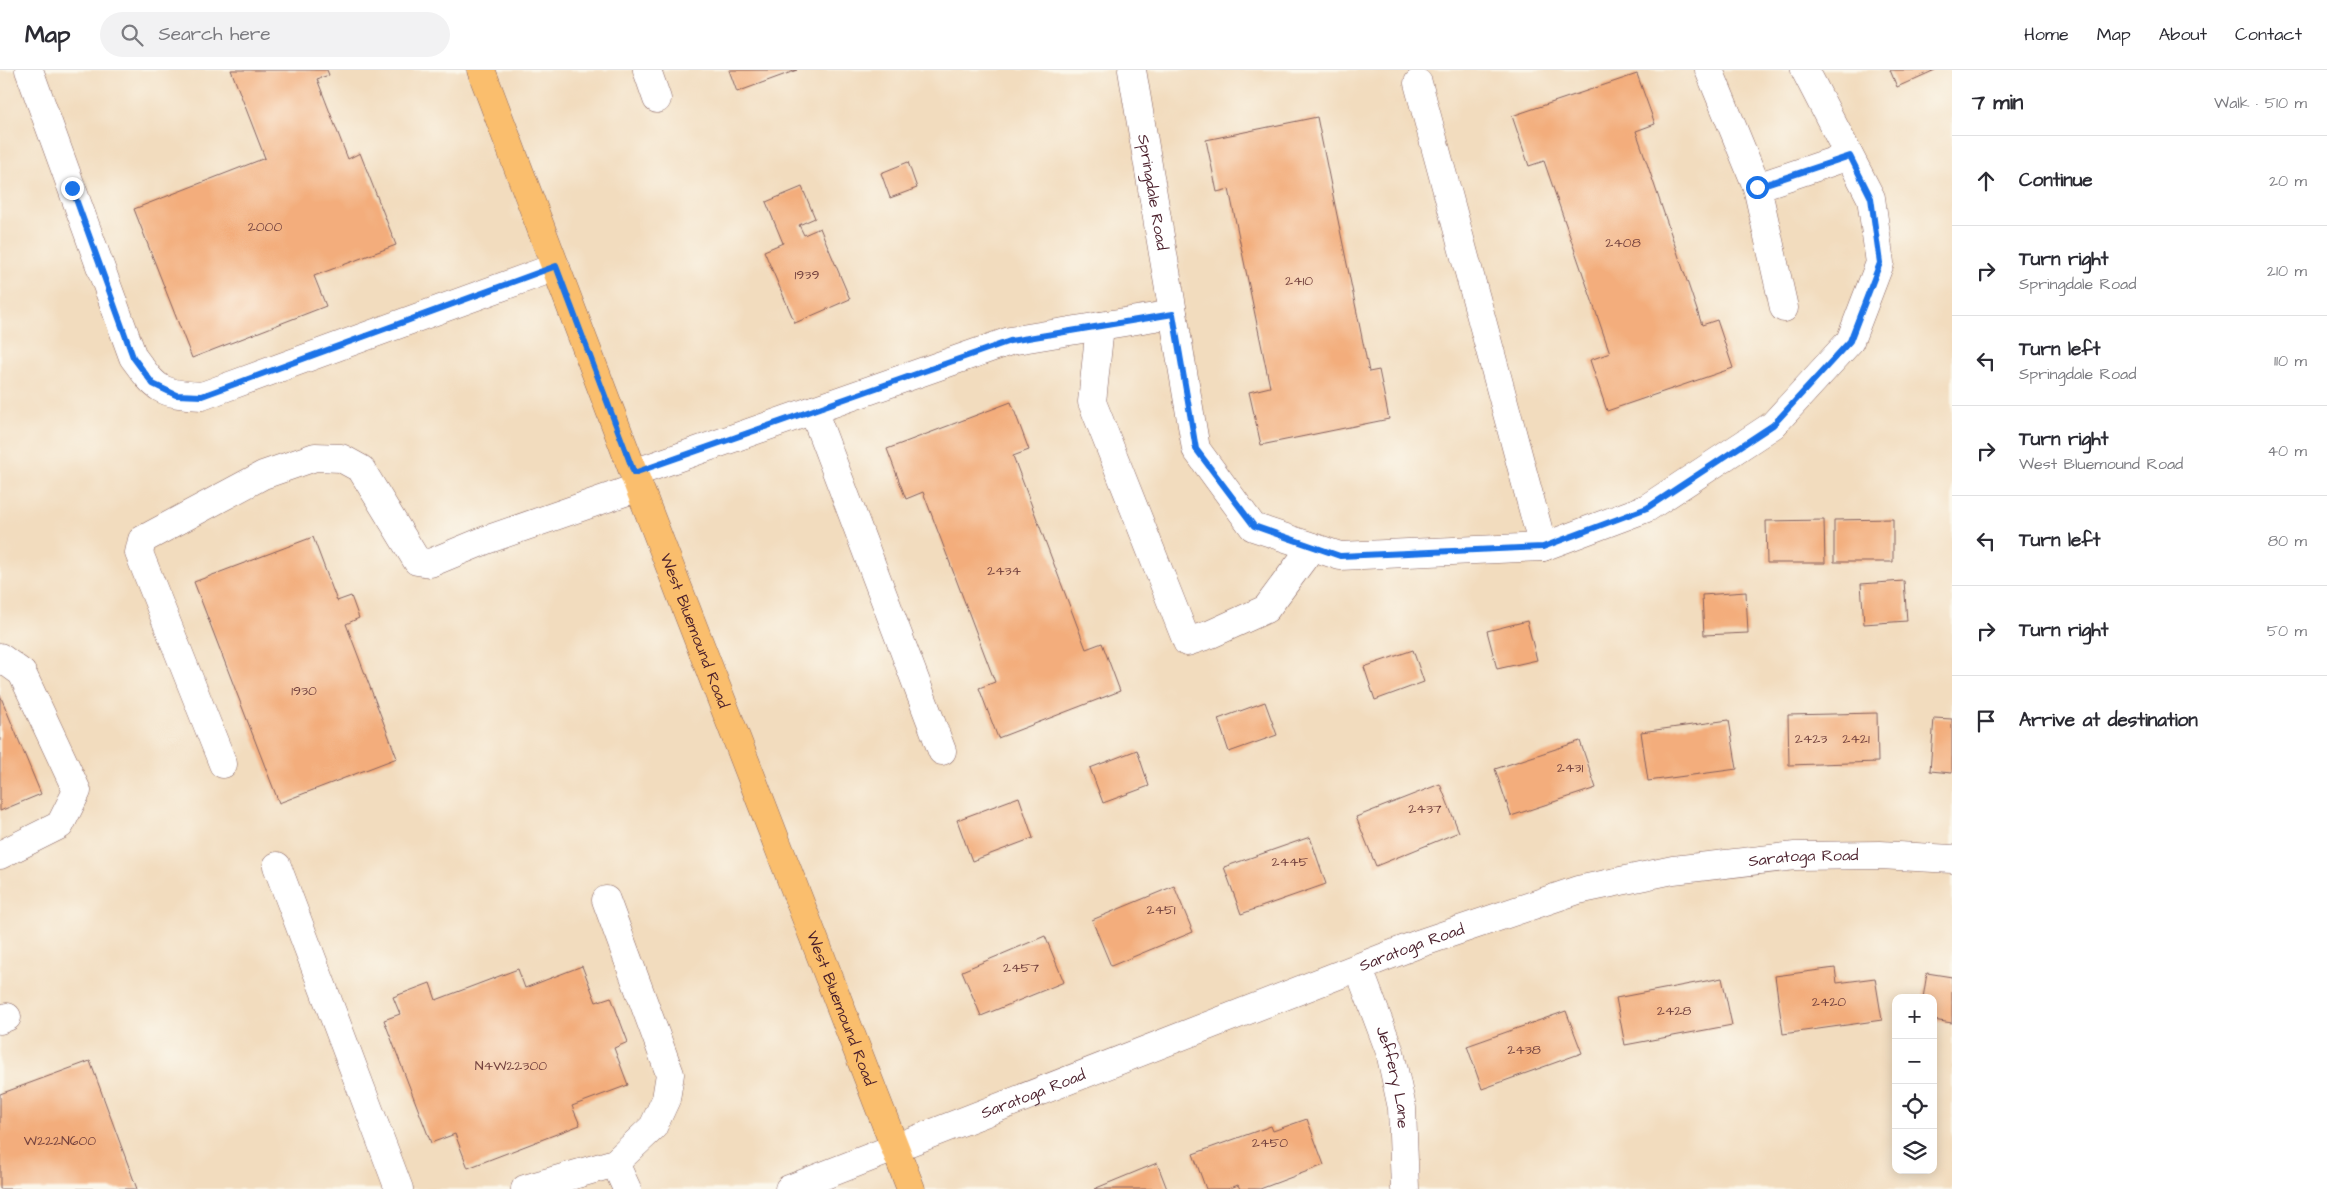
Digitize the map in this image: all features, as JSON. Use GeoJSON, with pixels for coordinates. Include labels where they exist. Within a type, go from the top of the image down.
{"type":"FeatureCollection","features":[{"type":"Feature","properties":{"kind":"main road","name":"West Bluemound Road"},"geometry":{"type":"LineString","coordinates":[[481,70],[911,1189]]}},
{"type":"Feature","properties":{"kind":"street"},"geometry":{"type":"LineString","coordinates":[[29,70],[133,357],[153,384],[176,395],[202,396],[556,266]]}},
{"type":"Feature","properties":{"kind":"street"},"geometry":{"type":"LineString","coordinates":[[647,70],[657,98]]}},
{"type":"Feature","properties":{"kind":"street","name":"Springdale Road"},"geometry":{"type":"LineString","coordinates":[[1132,70],[1196,449],[1254,526],[1340,556],[1543,547],[1647,508],[1773,425],[1850,341],[1880,263],[1871,198],[1804,70]]}},
{"type":"Feature","properties":{"kind":"street"},"geometry":{"type":"LineString","coordinates":[[1708,70],[1757,187],[1784,308]]}},
{"type":"Feature","properties":{"kind":"street"},"geometry":{"type":"LineString","coordinates":[[1418,83],[1543,547]]}},
{"type":"Feature","properties":{"kind":"street"},"geometry":{"type":"LineString","coordinates":[[1757,187],[1850,156]]}},
{"type":"Feature","properties":{"kind":"street"},"geometry":{"type":"LineString","coordinates":[[223,764],[138,552],[142,540],[263,476],[315,457],[341,458],[361,469],[417,561],[430,563],[813,410],[1010,341],[1173,314]]}},
{"type":"Feature","properties":{"kind":"street"},"geometry":{"type":"LineString","coordinates":[[1100,326],[1092,402],[1188,642],[1211,634],[1266,609],[1312,547]]}},
{"type":"Feature","properties":{"kind":"street"},"geometry":{"type":"LineString","coordinates":[[813,410],[942,751]]}},
{"type":"Feature","properties":{"kind":"street"},"geometry":{"type":"LineString","coordinates":[[0,657],[22,673],[77,791],[60,824],[0,855]]}},
{"type":"Feature","properties":{"kind":"street","name":"Saratoga Road"},"geometry":{"type":"LineString","coordinates":[[789,1189],[1481,921],[1578,890],[1673,870],[1795,856],[1880,855],[1952,859]]}},
{"type":"Feature","properties":{"kind":"street"},"geometry":{"type":"LineString","coordinates":[[277,866],[399,1189]]}},
{"type":"Feature","properties":{"kind":"street"},"geometry":{"type":"LineString","coordinates":[[525,1189],[615,1163],[653,1127],[666,1099],[670,1074],[606,900]]}},
{"type":"Feature","properties":{"kind":"street","name":"Jeffery Lane"},"geometry":{"type":"LineString","coordinates":[[1359,969],[1392,1061],[1402,1108],[1405,1189]]}},
{"type":"Feature","properties":{"kind":"street"},"geometry":{"type":"LineString","coordinates":[[615,1163],[627,1189]]}},
{"type":"Feature","properties":{"kind":"building"},"geometry":{"type":"Polygon","coordinates":[[[231,70],[327,70],[329,75],[317,79],[348,159],[360,153],[396,245],[314,276],[326,306],[192,358],[134,209],[265,158],[231,70]]]}},
{"type":"Feature","properties":{"kind":"building"},"geometry":{"type":"Polygon","coordinates":[[[729,70],[797,70],[737,92],[729,70]]]}},
{"type":"Feature","properties":{"kind":"building"},"geometry":{"type":"Polygon","coordinates":[[[1890,70],[1935,70],[1897,87],[1890,70]]]}},
{"type":"Feature","properties":{"kind":"building"},"geometry":{"type":"Polygon","coordinates":[[[1637,74],[1655,124],[1636,131],[1702,325],[1717,320],[1733,368],[1607,411],[1590,360],[1610,353],[1544,161],[1529,166],[1512,116],[1637,74]]]}},
{"type":"Feature","properties":{"kind":"building"},"geometry":{"type":"Polygon","coordinates":[[[1317,117],[1369,372],[1379,370],[1389,419],[1261,445],[1249,392],[1270,387],[1229,189],[1217,192],[1206,140],[1317,117]]]}},
{"type":"Feature","properties":{"kind":"building"},"geometry":{"type":"Polygon","coordinates":[[[908,162],[917,188],[890,198],[881,173],[908,162]]]}},
{"type":"Feature","properties":{"kind":"building"},"geometry":{"type":"Polygon","coordinates":[[[802,187],[815,218],[799,225],[804,235],[820,228],[850,299],[795,323],[764,251],[783,243],[766,202],[802,187]]]}},
{"type":"Feature","properties":{"kind":"building"},"geometry":{"type":"Polygon","coordinates":[[[1011,402],[1029,450],[1013,456],[1086,649],[1102,643],[1120,691],[998,738],[979,688],[995,682],[923,492],[906,499],[887,449],[1011,402]]]}},
{"type":"Feature","properties":{"kind":"building"},"geometry":{"type":"Polygon","coordinates":[[[1893,519],[1893,562],[1834,562],[1834,520],[1893,519]]]}},
{"type":"Feature","properties":{"kind":"building"},"geometry":{"type":"Polygon","coordinates":[[[1824,520],[1825,563],[1767,563],[1766,521],[1824,520]]]}},
{"type":"Feature","properties":{"kind":"building"},"geometry":{"type":"Polygon","coordinates":[[[313,537],[337,601],[351,596],[359,618],[346,624],[397,758],[279,803],[194,582],[313,537]]]}},
{"type":"Feature","properties":{"kind":"building"},"geometry":{"type":"Polygon","coordinates":[[[1904,581],[1907,621],[1864,624],[1861,584],[1904,581]]]}},
{"type":"Feature","properties":{"kind":"building"},"geometry":{"type":"Polygon","coordinates":[[[1746,592],[1748,633],[1704,635],[1702,595],[1746,592]]]}},
{"type":"Feature","properties":{"kind":"building"},"geometry":{"type":"Polygon","coordinates":[[[1527,621],[1537,660],[1497,669],[1487,631],[1527,621]]]}},
{"type":"Feature","properties":{"kind":"building"},"geometry":{"type":"Polygon","coordinates":[[[1413,650],[1424,682],[1375,700],[1364,667],[1413,650]]]}},
{"type":"Feature","properties":{"kind":"building"},"geometry":{"type":"Polygon","coordinates":[[[0,695],[41,794],[0,811],[0,695]]]}},
{"type":"Feature","properties":{"kind":"building"},"geometry":{"type":"Polygon","coordinates":[[[1265,702],[1277,735],[1229,752],[1218,719],[1265,702]]]}},
{"type":"Feature","properties":{"kind":"building"},"geometry":{"type":"Polygon","coordinates":[[[1877,713],[1878,762],[1789,765],[1788,715],[1877,713]]]}},
{"type":"Feature","properties":{"kind":"building"},"geometry":{"type":"Polygon","coordinates":[[[1934,718],[1952,719],[1952,773],[1930,771],[1934,718]]]}},
{"type":"Feature","properties":{"kind":"building"},"geometry":{"type":"Polygon","coordinates":[[[1729,720],[1737,769],[1648,781],[1641,732],[1729,720]]]}},
{"type":"Feature","properties":{"kind":"building"},"geometry":{"type":"Polygon","coordinates":[[[1580,741],[1596,788],[1511,816],[1495,769],[1580,741]]]}},
{"type":"Feature","properties":{"kind":"building"},"geometry":{"type":"Polygon","coordinates":[[[1137,750],[1149,786],[1103,803],[1090,768],[1137,750]]]}},
{"type":"Feature","properties":{"kind":"building"},"geometry":{"type":"Polygon","coordinates":[[[1440,784],[1459,832],[1376,866],[1356,817],[1440,784]]]}},
{"type":"Feature","properties":{"kind":"building"},"geometry":{"type":"Polygon","coordinates":[[[1019,797],[1033,838],[972,861],[957,820],[1019,797]]]}},
{"type":"Feature","properties":{"kind":"building"},"geometry":{"type":"Polygon","coordinates":[[[1310,837],[1326,884],[1241,914],[1224,867],[1310,837]]]}},
{"type":"Feature","properties":{"kind":"building"},"geometry":{"type":"Polygon","coordinates":[[[1174,886],[1193,932],[1111,966],[1092,920],[1174,886]]]}},
{"type":"Feature","properties":{"kind":"building"},"geometry":{"type":"Polygon","coordinates":[[[1045,936],[1064,982],[981,1016],[962,971],[1045,936]]]}},
{"type":"Feature","properties":{"kind":"building"},"geometry":{"type":"Polygon","coordinates":[[[582,966],[596,1002],[611,997],[628,1042],[614,1048],[628,1085],[572,1106],[580,1125],[468,1168],[455,1134],[431,1143],[384,1020],[400,1014],[393,997],[430,983],[436,1000],[518,969],[525,988],[582,966]]]}},
{"type":"Feature","properties":{"kind":"building"},"geometry":{"type":"Polygon","coordinates":[[[1835,968],[1837,983],[1875,978],[1882,1020],[1783,1034],[1775,976],[1835,968]]]}},
{"type":"Feature","properties":{"kind":"building"},"geometry":{"type":"Polygon","coordinates":[[[1927,973],[1952,977],[1952,1023],[1937,1021],[1937,994],[1924,994],[1927,973]]]}},
{"type":"Feature","properties":{"kind":"building"},"geometry":{"type":"Polygon","coordinates":[[[1722,978],[1732,1025],[1625,1045],[1616,998],[1722,978]]]}},
{"type":"Feature","properties":{"kind":"building"},"geometry":{"type":"Polygon","coordinates":[[[1566,1011],[1582,1053],[1482,1089],[1467,1046],[1566,1011]]]}},
{"type":"Feature","properties":{"kind":"building"},"geometry":{"type":"Polygon","coordinates":[[[90,1061],[137,1189],[0,1189],[0,1094],[90,1061]]]}},
{"type":"Feature","properties":{"kind":"building"},"geometry":{"type":"Polygon","coordinates":[[[1307,1119],[1324,1165],[1260,1189],[1240,1189],[1238,1185],[1228,1189],[1206,1189],[1193,1154],[1271,1126],[1273,1131],[1307,1119]]]}},
{"type":"Feature","properties":{"kind":"building"},"geometry":{"type":"Polygon","coordinates":[[[1157,1163],[1167,1189],[1094,1189],[1157,1163]]]}},
{"type":"Feature","properties":{"kind":"route"},"geometry":{"type":"LineString","coordinates":[[72,188],[133,357],[153,384],[176,395],[202,396],[556,266],[634,473],[1010,341],[1173,314],[1196,449],[1254,526],[1340,556],[1543,547],[1647,508],[1773,425],[1850,341],[1880,263],[1871,198],[1850,156],[1757,187]]}}]}
